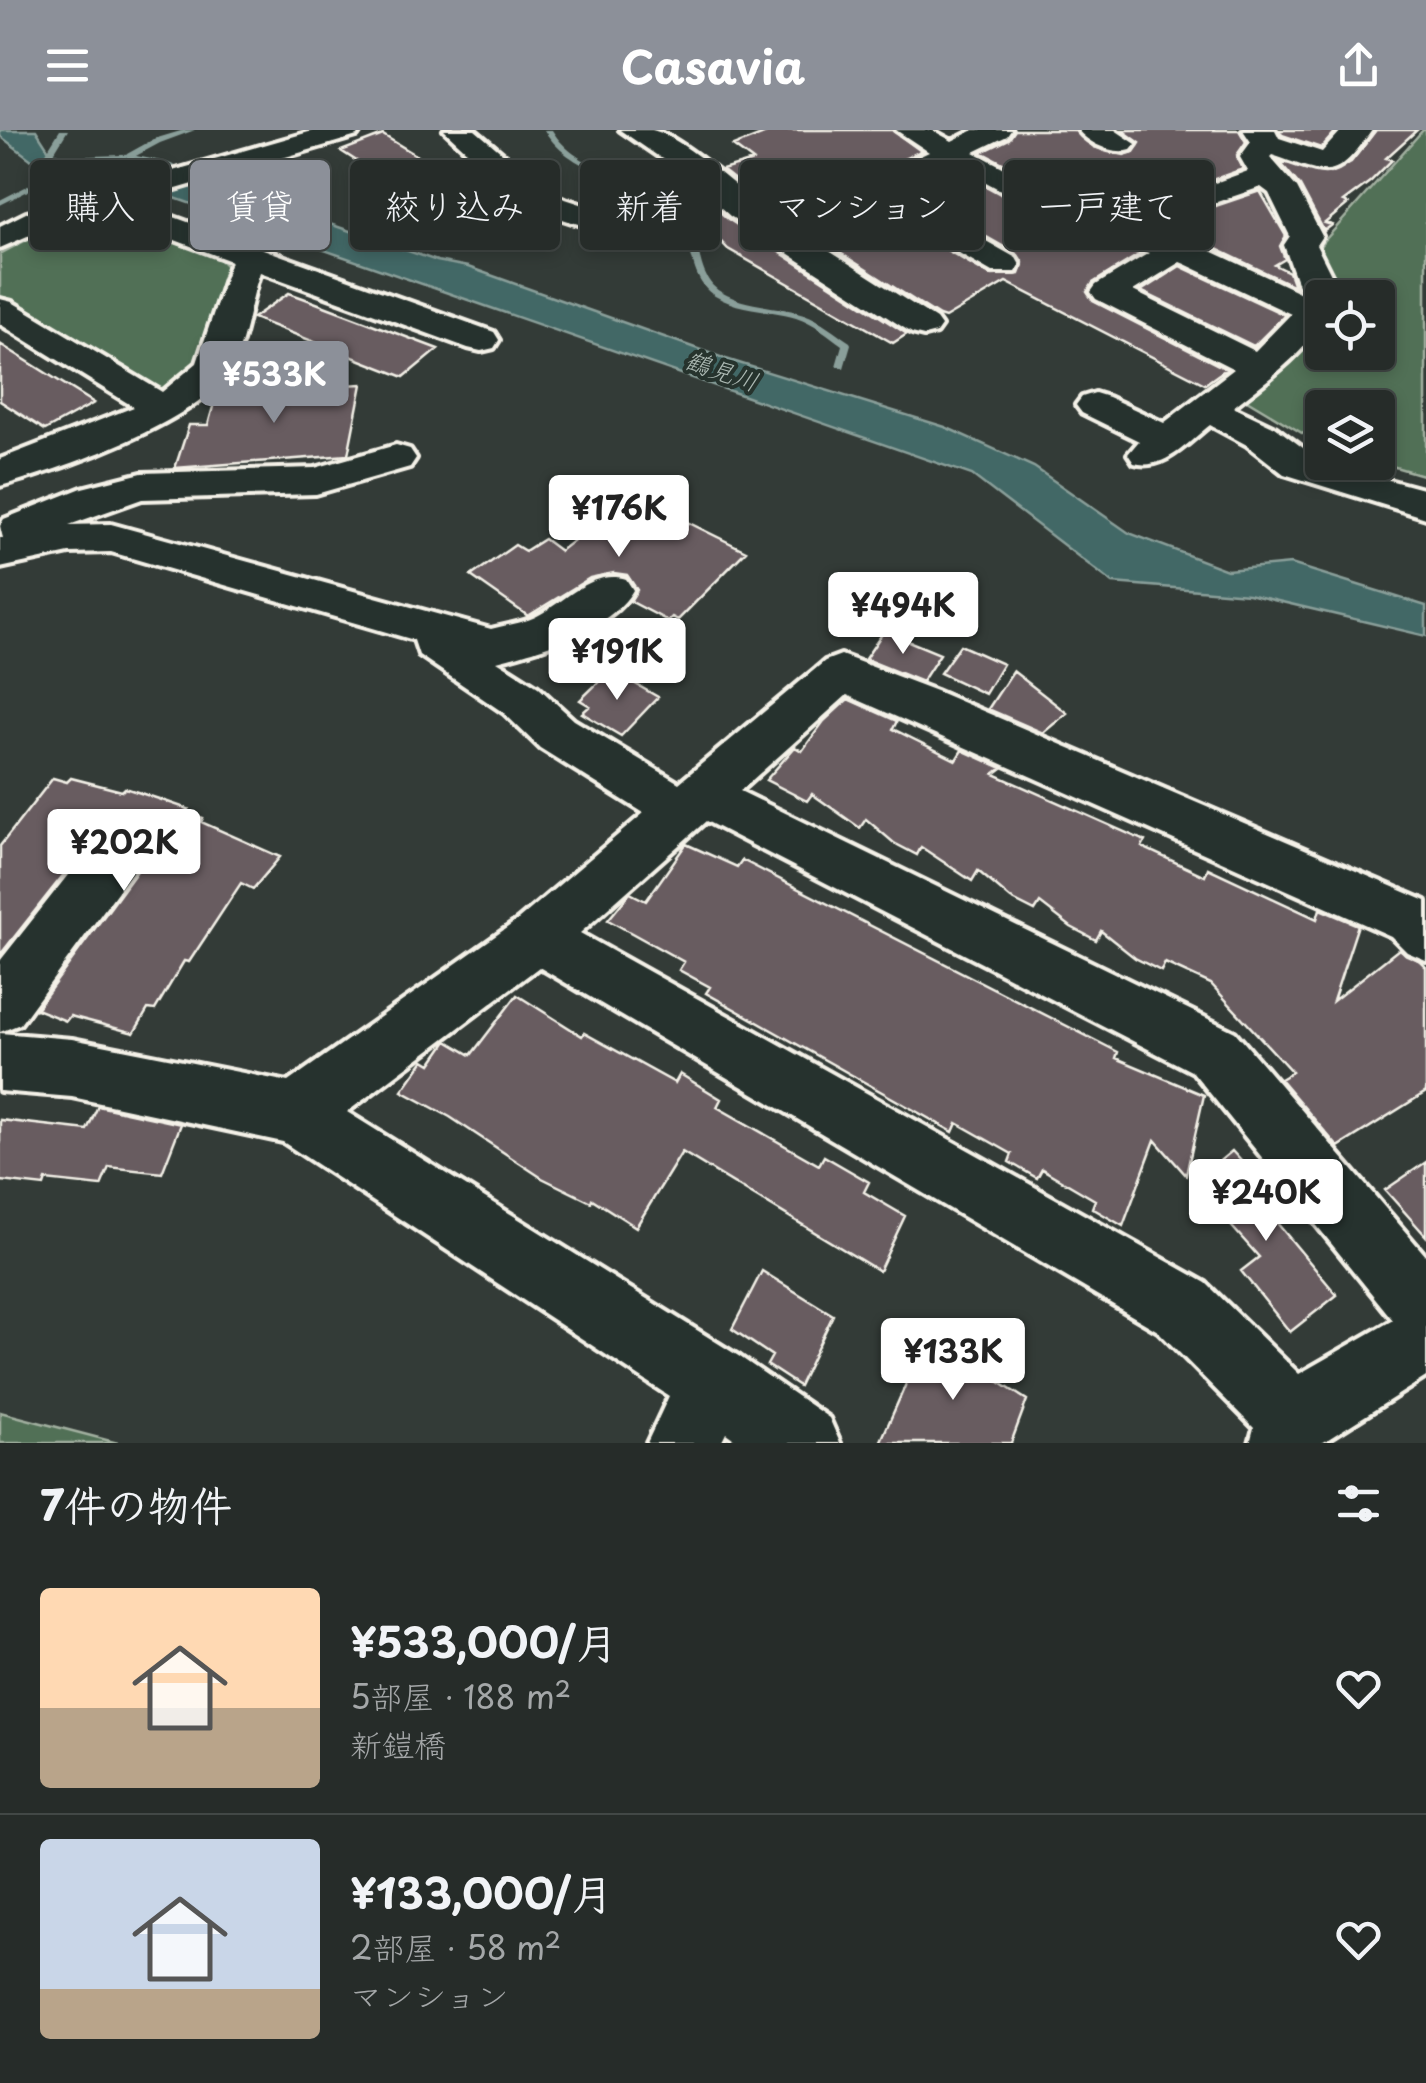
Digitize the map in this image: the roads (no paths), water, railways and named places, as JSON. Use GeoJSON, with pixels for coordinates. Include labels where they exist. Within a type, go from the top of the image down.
{"type":"FeatureCollection","features":[{"type":"Feature","properties":{"kind":"street"},"geometry":{"type":"LineString","coordinates":[[170,181],[347,130]]}},
{"type":"Feature","properties":{"kind":"street"},"geometry":{"type":"LineString","coordinates":[[458,130],[540,202],[580,215]]}},
{"type":"Feature","properties":{"kind":"street"},"geometry":{"type":"LineString","coordinates":[[634,130],[692,166],[740,208]]}},
{"type":"Feature","properties":{"kind":"street"},"geometry":{"type":"LineString","coordinates":[[910,130],[1086,224],[1175,251],[1305,307]]}},
{"type":"Feature","properties":{"kind":"street"},"geometry":{"type":"LineString","coordinates":[[935,160],[997,130]]}},
{"type":"Feature","properties":{"kind":"street"},"geometry":{"type":"LineString","coordinates":[[1092,130],[1121,144]]}},
{"type":"Feature","properties":{"kind":"street"},"geometry":{"type":"LineString","coordinates":[[1263,149],[1328,164],[1358,130]]}},
{"type":"Feature","properties":{"kind":"street"},"geometry":{"type":"LineString","coordinates":[[1214,188],[1263,149]]}},
{"type":"Feature","properties":{"kind":"street"},"geometry":{"type":"LineString","coordinates":[[1263,149],[1306,236],[1300,245],[1316,280]]}},
{"type":"Feature","properties":{"kind":"street"},"geometry":{"type":"LineString","coordinates":[[0,238],[16,210]]}},
{"type":"Feature","properties":{"kind":"street"},"geometry":{"type":"LineString","coordinates":[[170,227],[481,340]]}},
{"type":"Feature","properties":{"kind":"street"},"geometry":{"type":"LineString","coordinates":[[805,250],[924,326]]}},
{"type":"Feature","properties":{"kind":"street"},"geometry":{"type":"LineString","coordinates":[[978,250],[1004,265]]}},
{"type":"Feature","properties":{"kind":"street"},"geometry":{"type":"LineString","coordinates":[[1175,251],[1108,292],[1261,368]]}},
{"type":"Feature","properties":{"kind":"street"},"geometry":{"type":"LineString","coordinates":[[0,472],[105,436],[191,389],[214,364],[250,257]]}},
{"type":"Feature","properties":{"kind":"street"},"geometry":{"type":"LineString","coordinates":[[0,309],[159,406]]}},
{"type":"Feature","properties":{"kind":"street"},"geometry":{"type":"LineString","coordinates":[[1095,405],[1157,447],[1261,368],[1305,317]]}},
{"type":"Feature","properties":{"kind":"street"},"geometry":{"type":"LineString","coordinates":[[1215,400],[1305,444]]}},
{"type":"Feature","properties":{"kind":"street"},"geometry":{"type":"LineString","coordinates":[[1215,400],[1298,465],[1426,504]]}},
{"type":"Feature","properties":{"kind":"street"},"geometry":{"type":"LineString","coordinates":[[0,536],[130,488],[316,481],[396,458]]}},
{"type":"Feature","properties":{"kind":"street"},"geometry":{"type":"LineString","coordinates":[[1395,474],[1426,483]]}},
{"type":"Feature","properties":{"kind":"street"},"geometry":{"type":"LineString","coordinates":[[0,553],[69,538],[112,538],[491,646],[548,631],[611,590]]}},
{"type":"Feature","properties":{"kind":"street"},"geometry":{"type":"LineString","coordinates":[[406,623],[521,700],[557,734],[691,803],[1214,1052],[1426,1308]]}},
{"type":"Feature","properties":{"kind":"street"},"geometry":{"type":"LineString","coordinates":[[295,1114],[538,937],[841,673],[1410,920],[1426,936]]}},
{"type":"Feature","properties":{"kind":"street"},"geometry":{"type":"LineString","coordinates":[[0,1006],[116,853]]}},
{"type":"Feature","properties":{"kind":"street"},"geometry":{"type":"LineString","coordinates":[[538,937],[1182,1307],[1289,1430],[1426,1339]]}},
{"type":"Feature","properties":{"kind":"street"},"geometry":{"type":"LineString","coordinates":[[0,1062],[72,1068],[295,1114],[804,1443]]}},
{"type":"Feature","properties":{"kind":"street"},"geometry":{"type":"LineString","coordinates":[[682,1443],[715,1382]]}},
{"type":"Feature","properties":{"kind":"water"},"geometry":{"type":"Polygon","coordinates":[[[0,130],[36,130],[50,152],[66,158],[130,156],[150,160],[32,160],[0,136],[0,130]]]}},
{"type":"Feature","properties":{"kind":"water"},"geometry":{"type":"Polygon","coordinates":[[[170,165],[190,173],[190,203],[170,196],[170,165]]]}},
{"type":"Feature","properties":{"kind":"water","name":"鶴見川"},"geometry":{"type":"Polygon","coordinates":[[[330,224],[350,231],[350,250],[405,250],[468,267],[726,359],[945,427],[1034,467],[1129,533],[1227,570],[1291,564],[1426,606],[1426,636],[1248,594],[1113,583],[972,475],[324,250],[330,250],[330,224]]]}},
{"type":"Feature","properties":{"kind":"waterway"},"geometry":{"type":"LineString","coordinates":[[46,159],[64,130]]}},
{"type":"Feature","properties":{"kind":"waterway"},"geometry":{"type":"LineString","coordinates":[[132,160],[130,156],[157,141],[191,130]]}},
{"type":"Feature","properties":{"kind":"waterway"},"geometry":{"type":"LineString","coordinates":[[548,130],[569,155],[671,205],[689,228],[700,274],[713,291],[734,302],[789,313],[819,325],[847,344],[841,366]]}},
{"type":"Feature","properties":{"kind":"waterway"},"geometry":{"type":"LineString","coordinates":[[0,203],[30,188]]}}]}
